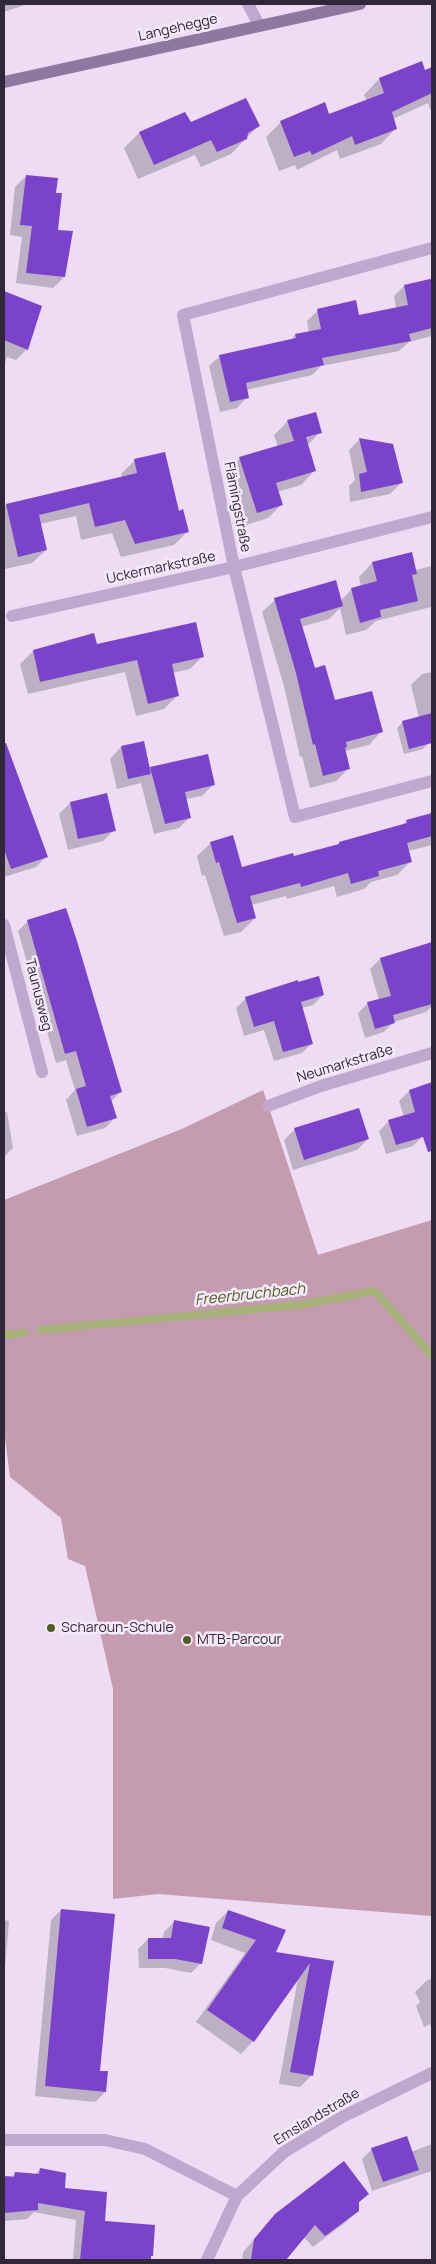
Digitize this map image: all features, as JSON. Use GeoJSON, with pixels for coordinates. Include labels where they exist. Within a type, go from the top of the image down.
{"type":"FeatureCollection","features":[{"type":"Feature","properties":{"kind":"street"},"geometry":{"type":"LineString","coordinates":[[248,4],[259,25]]}},
{"type":"Feature","properties":{"kind":"street","name":"Langehegge"},"geometry":{"type":"LineString","coordinates":[[4,82],[360,4]]}},
{"type":"Feature","properties":{"kind":"street","name":"Flämingstraße"},"geometry":{"type":"LineString","coordinates":[[432,248],[183,315],[234,568],[295,817],[432,781]]}},
{"type":"Feature","properties":{"kind":"street","name":"Uckermarkstraße"},"geometry":{"type":"LineString","coordinates":[[12,616],[234,568],[432,517]]}},
{"type":"Feature","properties":{"kind":"street","name":"Taunusweg"},"geometry":{"type":"LineString","coordinates":[[4,925],[42,1072]]}},
{"type":"Feature","properties":{"kind":"street","name":"Neumarkstraße"},"geometry":{"type":"LineString","coordinates":[[268,1106],[320,1086],[432,1053]]}},
{"type":"Feature","properties":{"kind":"street","name":"Emslandstraße"},"geometry":{"type":"LineString","coordinates":[[207,2260],[237,2196],[284,2152],[342,2117],[432,2073]]}},
{"type":"Feature","properties":{"kind":"street"},"geometry":{"type":"LineString","coordinates":[[4,2140],[105,2140],[145,2149],[237,2196]]}},
{"type":"Feature","properties":{"kind":"shaded area"},"geometry":{"type":"Polygon","coordinates":[[[263,1090],[318,1255],[432,1220],[432,1916],[158,1894],[113,1899],[113,1689],[85,1566],[68,1559],[61,1518],[10,1477],[4,1430],[4,1200],[184,1128],[263,1090]]]}},
{"type":"Feature","properties":{"kind":"building"},"geometry":{"type":"Polygon","coordinates":[[[422,61],[425,70],[432,67],[432,93],[392,112],[397,129],[355,145],[352,136],[312,155],[310,151],[294,157],[280,121],[325,102],[329,114],[384,93],[379,78],[422,61]]]}},
{"type":"Feature","properties":{"kind":"building"},"geometry":{"type":"Polygon","coordinates":[[[246,98],[260,126],[248,133],[247,139],[217,152],[211,140],[154,165],[139,132],[185,112],[191,122],[246,98]]]}},
{"type":"Feature","properties":{"kind":"building"},"geometry":{"type":"Polygon","coordinates":[[[26,175],[58,178],[56,193],[62,193],[58,230],[73,231],[65,277],[26,273],[32,226],[20,225],[26,175]]]}},
{"type":"Feature","properties":{"kind":"building"},"geometry":{"type":"Polygon","coordinates":[[[432,280],[432,328],[409,334],[411,341],[322,358],[324,365],[246,383],[249,398],[230,402],[219,355],[296,338],[295,334],[321,329],[317,309],[356,300],[359,315],[408,305],[404,285],[432,280]]]}},
{"type":"Feature","properties":{"kind":"building"},"geometry":{"type":"Polygon","coordinates":[[[4,291],[42,306],[28,350],[4,340],[4,291]]]}},
{"type":"Feature","properties":{"kind":"building"},"geometry":{"type":"Polygon","coordinates":[[[316,412],[322,433],[306,437],[316,471],[276,483],[283,505],[257,513],[239,457],[294,441],[287,420],[316,412]]]}},
{"type":"Feature","properties":{"kind":"building"},"geometry":{"type":"Polygon","coordinates":[[[359,438],[393,444],[403,483],[361,492],[359,474],[367,472],[359,438]]]}},
{"type":"Feature","properties":{"kind":"building"},"geometry":{"type":"Polygon","coordinates":[[[165,452],[179,511],[183,509],[189,532],[135,544],[125,520],[95,527],[89,503],[39,515],[47,550],[18,557],[6,504],[137,473],[134,459],[165,452]]]}},
{"type":"Feature","properties":{"kind":"building"},"geometry":{"type":"Polygon","coordinates":[[[412,552],[417,574],[412,575],[418,601],[380,610],[381,617],[360,623],[351,588],[377,581],[372,562],[412,552]]]}},
{"type":"Feature","properties":{"kind":"building"},"geometry":{"type":"Polygon","coordinates":[[[336,580],[343,606],[300,619],[315,668],[325,665],[335,700],[372,691],[383,732],[346,742],[347,747],[345,748],[350,769],[323,776],[274,598],[336,580]]]}},
{"type":"Feature","properties":{"kind":"building"},"geometry":{"type":"Polygon","coordinates":[[[196,622],[204,657],[172,664],[179,696],[148,704],[137,660],[40,682],[33,650],[94,633],[97,644],[196,622]]]}},
{"type":"Feature","properties":{"kind":"building"},"geometry":{"type":"Polygon","coordinates":[[[432,713],[432,743],[409,749],[402,721],[432,713]]]}},
{"type":"Feature","properties":{"kind":"building"},"geometry":{"type":"Polygon","coordinates":[[[144,741],[151,774],[128,779],[121,746],[144,741]]]}},
{"type":"Feature","properties":{"kind":"building"},"geometry":{"type":"Polygon","coordinates":[[[4,743],[6,743],[48,857],[11,869],[4,849],[4,743]]]}},
{"type":"Feature","properties":{"kind":"building"},"geometry":{"type":"Polygon","coordinates":[[[208,754],[215,785],[185,792],[191,818],[165,824],[150,767],[208,754]]]}},
{"type":"Feature","properties":{"kind":"building"},"geometry":{"type":"Polygon","coordinates":[[[107,793],[116,831],[78,839],[70,802],[107,793]]]}},
{"type":"Feature","properties":{"kind":"building"},"geometry":{"type":"Polygon","coordinates":[[[432,813],[432,836],[407,843],[412,862],[378,871],[379,876],[351,884],[348,873],[301,887],[300,883],[250,896],[256,918],[237,923],[219,862],[216,863],[210,842],[233,835],[242,867],[293,853],[294,856],[339,844],[339,842],[407,823],[406,820],[432,813]]]}},
{"type":"Feature","properties":{"kind":"building"},"geometry":{"type":"Polygon","coordinates":[[[66,908],[122,1092],[110,1096],[117,1118],[87,1127],[76,1089],[86,1086],[76,1051],[65,1054],[27,920],[66,908]]]}},
{"type":"Feature","properties":{"kind":"building"},"geometry":{"type":"Polygon","coordinates":[[[432,942],[432,1004],[393,1015],[395,1023],[375,1029],[367,1002],[391,996],[380,958],[432,942]]]}},
{"type":"Feature","properties":{"kind":"building"},"geometry":{"type":"Polygon","coordinates":[[[319,976],[324,995],[301,1002],[313,1044],[283,1052],[274,1021],[254,1027],[245,997],[298,980],[298,982],[319,976]]]}},
{"type":"Feature","properties":{"kind":"building"},"geometry":{"type":"Polygon","coordinates":[[[432,1082],[432,1151],[428,1152],[423,1137],[396,1145],[388,1120],[415,1112],[409,1090],[432,1082]]]}},
{"type":"Feature","properties":{"kind":"building"},"geometry":{"type":"Polygon","coordinates":[[[359,1108],[369,1139],[304,1160],[294,1128],[359,1108]]]}},
{"type":"Feature","properties":{"kind":"building"},"geometry":{"type":"Polygon","coordinates":[[[61,1909],[115,1914],[100,2071],[108,2071],[106,2092],[45,2086],[61,1909]]]}},
{"type":"Feature","properties":{"kind":"building"},"geometry":{"type":"Polygon","coordinates":[[[228,1910],[286,1930],[276,1952],[334,1961],[313,2076],[290,2072],[310,1963],[254,2042],[207,2010],[256,1940],[222,1928],[228,1910]]]}},
{"type":"Feature","properties":{"kind":"building"},"geometry":{"type":"Polygon","coordinates":[[[174,1920],[210,1927],[202,1964],[175,1959],[148,1959],[148,1938],[171,1938],[174,1920]]]}},
{"type":"Feature","properties":{"kind":"building"},"geometry":{"type":"Polygon","coordinates":[[[407,2136],[419,2170],[383,2182],[371,2148],[407,2136]]]}},
{"type":"Feature","properties":{"kind":"building"},"geometry":{"type":"Polygon","coordinates":[[[344,2161],[369,2194],[359,2202],[359,2211],[325,2236],[315,2225],[286,2260],[251,2260],[254,2239],[275,2214],[344,2161]]]}},
{"type":"Feature","properties":{"kind":"building"},"geometry":{"type":"Polygon","coordinates":[[[40,2168],[66,2173],[65,2188],[107,2192],[105,2221],[155,2225],[153,2256],[151,2256],[151,2260],[80,2260],[85,2211],[38,2203],[38,2210],[4,2213],[4,2176],[14,2177],[15,2172],[39,2174],[40,2168]]]}},
{"type":"Feature","properties":{"kind":"waterway","name":"Freerbruchbach"},"geometry":{"type":"LineString","coordinates":[[41,1330],[299,1305],[375,1291],[432,1356]]}},
{"type":"Feature","properties":{"kind":"waterway","name":"Freerbruchbach"},"geometry":{"type":"LineString","coordinates":[[4,1335],[24,1333]]}},
{"type":"Feature","properties":{"kind":"place","name":"Scharoun-Schule"},"geometry":{"type":"Point","coordinates":[51,1628]}},
{"type":"Feature","properties":{"kind":"place","name":"MTB-Parcour"},"geometry":{"type":"Point","coordinates":[187,1640]}}]}
